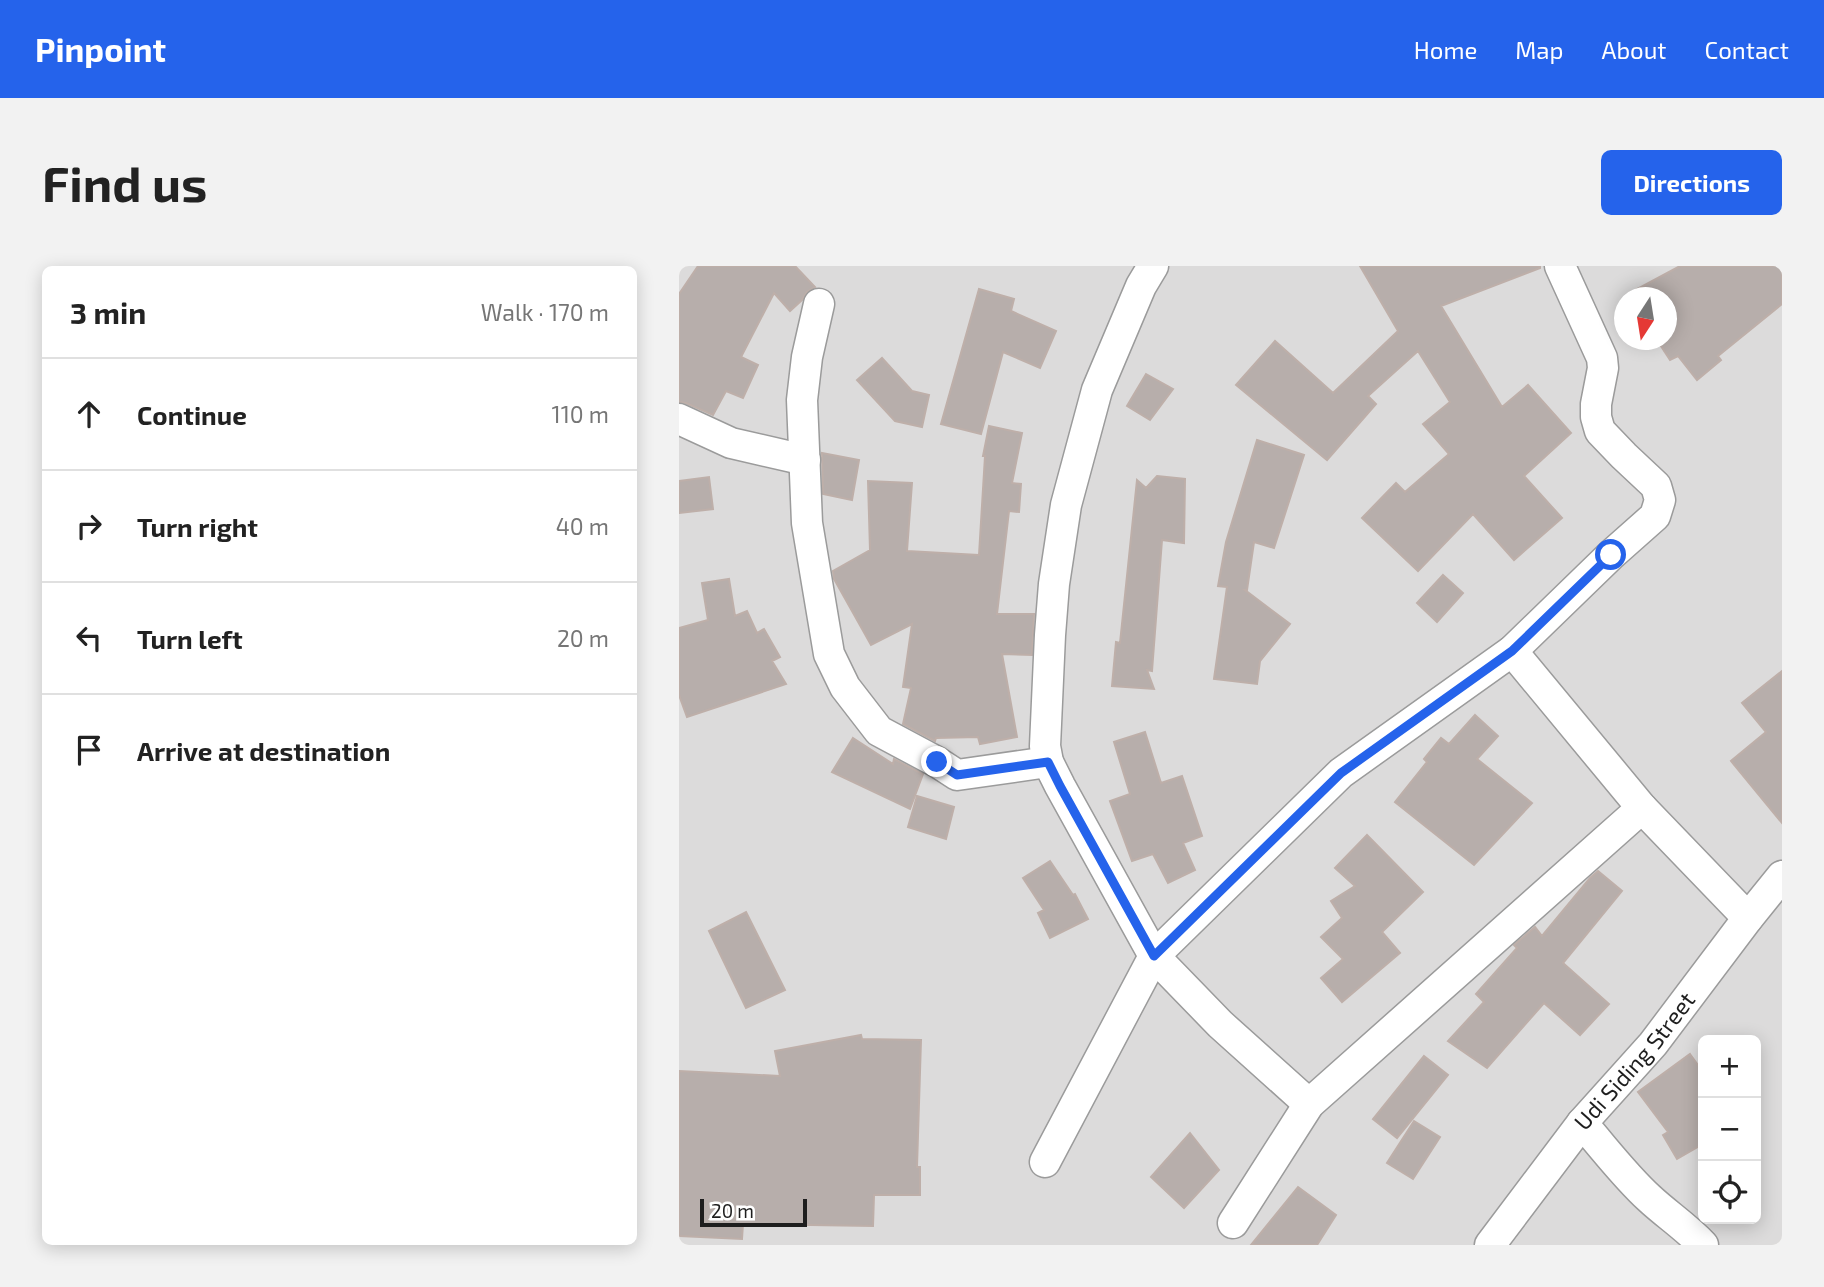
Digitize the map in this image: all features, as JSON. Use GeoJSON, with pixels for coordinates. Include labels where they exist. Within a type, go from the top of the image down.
{"type":"FeatureCollection","features":[{"type":"Feature","properties":{"kind":"street"},"geometry":{"type":"LineString","coordinates":[[1153,266],[1141,286],[1097,390],[1066,505],[1054,583],[1045,746],[1048,762],[1060,786],[1154,956],[1220,1024],[1309,1104]]}},
{"type":"Feature","properties":{"kind":"street"},"geometry":{"type":"LineString","coordinates":[[1045,1162],[1154,956],[1341,773],[1512,651],[1655,516],[1660,500],[1656,486],[1600,430],[1596,404],[1603,368],[1602,358],[1560,266]]}},
{"type":"Feature","properties":{"kind":"street"},"geometry":{"type":"LineString","coordinates":[[819,304],[807,357],[802,400],[807,523],[829,654],[845,687],[879,731],[957,775],[1048,762]]}},
{"type":"Feature","properties":{"kind":"street"},"geometry":{"type":"LineString","coordinates":[[679,419],[731,443],[805,460]]}},
{"type":"Feature","properties":{"kind":"street"},"geometry":{"type":"LineString","coordinates":[[1512,651],[1642,808],[1748,918]]}},
{"type":"Feature","properties":{"kind":"street"},"geometry":{"type":"LineString","coordinates":[[1233,1223],[1309,1104],[1642,808]]}},
{"type":"Feature","properties":{"kind":"street","name":"Udi Siding Street"},"geometry":{"type":"LineString","coordinates":[[1490,1245],[1582,1123],[1653,1044],[1782,876]]}},
{"type":"Feature","properties":{"kind":"street"},"geometry":{"type":"LineString","coordinates":[[1582,1123],[1632,1181],[1703,1245]]}},
{"type":"Feature","properties":{"kind":"shaded area"},"geometry":{"type":"Polygon","coordinates":[[[679,266],[1782,266],[1782,1245],[679,1245],[679,266]]]}},
{"type":"Feature","properties":{"kind":"building"},"geometry":{"type":"Polygon","coordinates":[[[698,266],[795,266],[815,287],[790,311],[774,293],[741,357],[758,365],[743,398],[726,391],[713,415],[679,402],[679,294],[698,266]]]}},
{"type":"Feature","properties":{"kind":"building"},"geometry":{"type":"Polygon","coordinates":[[[1360,266],[1540,266],[1441,306],[1502,407],[1528,385],[1571,433],[1524,476],[1562,518],[1514,560],[1473,514],[1418,571],[1362,518],[1396,483],[1405,492],[1449,454],[1423,424],[1450,402],[1418,351],[1368,396],[1376,404],[1327,460],[1236,385],[1275,341],[1333,393],[1398,331],[1360,266]]]}},
{"type":"Feature","properties":{"kind":"building"},"geometry":{"type":"Polygon","coordinates":[[[1680,266],[1782,266],[1782,304],[1718,356],[1721,360],[1697,380],[1678,356],[1670,360],[1664,350],[1677,350],[1677,287],[1641,287],[1680,266]]]}},
{"type":"Feature","properties":{"kind":"building"},"geometry":{"type":"Polygon","coordinates":[[[979,289],[1014,299],[1011,311],[1056,331],[1040,368],[1003,352],[981,434],[941,424],[979,289]]]}},
{"type":"Feature","properties":{"kind":"building"},"geometry":{"type":"Polygon","coordinates":[[[882,358],[912,391],[929,395],[922,427],[895,421],[857,380],[882,358]]]}},
{"type":"Feature","properties":{"kind":"building"},"geometry":{"type":"Polygon","coordinates":[[[1146,374],[1173,389],[1150,420],[1127,406],[1146,374]]]}},
{"type":"Feature","properties":{"kind":"building"},"geometry":{"type":"Polygon","coordinates":[[[989,426],[1022,433],[1012,483],[1021,484],[1019,512],[1009,511],[997,614],[1034,614],[1032,655],[1002,654],[1017,737],[980,744],[978,737],[936,738],[935,741],[903,724],[911,688],[903,687],[912,624],[871,645],[834,579],[833,571],[870,550],[868,481],[912,483],[907,551],[979,555],[983,456],[989,426]]]}},
{"type":"Feature","properties":{"kind":"building"},"geometry":{"type":"Polygon","coordinates":[[[1257,440],[1304,455],[1274,548],[1254,542],[1245,590],[1290,624],[1260,661],[1257,684],[1214,679],[1227,587],[1218,586],[1226,542],[1257,440]]]}},
{"type":"Feature","properties":{"kind":"building"},"geometry":{"type":"Polygon","coordinates":[[[822,453],[859,460],[852,500],[823,494],[822,453]]]}},
{"type":"Feature","properties":{"kind":"building"},"geometry":{"type":"Polygon","coordinates":[[[1157,476],[1185,479],[1184,543],[1162,540],[1152,671],[1147,670],[1154,689],[1112,686],[1116,642],[1120,643],[1137,480],[1146,488],[1157,476]]]}},
{"type":"Feature","properties":{"kind":"building"},"geometry":{"type":"Polygon","coordinates":[[[709,477],[713,509],[679,513],[679,481],[709,477]]]}},
{"type":"Feature","properties":{"kind":"building"},"geometry":{"type":"Polygon","coordinates":[[[1443,575],[1463,593],[1437,622],[1417,603],[1443,575]]]}},
{"type":"Feature","properties":{"kind":"building"},"geometry":{"type":"Polygon","coordinates":[[[729,579],[735,616],[747,611],[757,633],[764,629],[780,657],[772,661],[786,684],[687,717],[679,695],[679,628],[708,620],[702,583],[729,579]]]}},
{"type":"Feature","properties":{"kind":"building"},"geometry":{"type":"Polygon","coordinates":[[[1782,671],[1782,823],[1731,761],[1766,732],[1742,703],[1782,671]]]}},
{"type":"Feature","properties":{"kind":"building"},"geometry":{"type":"Polygon","coordinates":[[[1475,715],[1498,736],[1477,759],[1532,803],[1474,865],[1395,802],[1427,762],[1424,759],[1441,738],[1449,744],[1475,715]]]}},
{"type":"Feature","properties":{"kind":"building"},"geometry":{"type":"Polygon","coordinates":[[[1145,732],[1161,783],[1182,776],[1202,836],[1183,843],[1195,870],[1168,883],[1153,854],[1132,861],[1110,801],[1130,794],[1114,742],[1145,732]]]}},
{"type":"Feature","properties":{"kind":"building"},"geometry":{"type":"Polygon","coordinates":[[[853,738],[893,764],[894,759],[923,774],[910,809],[832,772],[853,738]]]}},
{"type":"Feature","properties":{"kind":"building"},"geometry":{"type":"Polygon","coordinates":[[[917,796],[954,807],[946,839],[908,827],[917,796]]]}},
{"type":"Feature","properties":{"kind":"building"},"geometry":{"type":"Polygon","coordinates":[[[1367,835],[1423,892],[1382,932],[1400,953],[1342,1002],[1321,978],[1343,959],[1321,937],[1342,918],[1331,901],[1355,886],[1335,868],[1367,835]]]}},
{"type":"Feature","properties":{"kind":"building"},"geometry":{"type":"Polygon","coordinates":[[[1050,861],[1073,895],[1075,894],[1088,919],[1050,938],[1038,913],[1044,910],[1023,878],[1050,861]]]}},
{"type":"Feature","properties":{"kind":"building"},"geometry":{"type":"Polygon","coordinates":[[[1598,871],[1622,891],[1563,963],[1609,1004],[1580,1035],[1544,1003],[1487,1068],[1448,1041],[1484,1002],[1476,994],[1517,948],[1514,945],[1535,927],[1542,936],[1598,871]]]}},
{"type":"Feature","properties":{"kind":"building"},"geometry":{"type":"Polygon","coordinates":[[[746,912],[785,990],[746,1008],[709,931],[746,912]]]}},
{"type":"Feature","properties":{"kind":"building"},"geometry":{"type":"Polygon","coordinates":[[[861,1035],[862,1039],[921,1040],[917,1167],[920,1167],[920,1195],[874,1195],[873,1226],[743,1224],[742,1239],[679,1236],[679,1071],[780,1076],[775,1051],[861,1035]]]}},
{"type":"Feature","properties":{"kind":"building"},"geometry":{"type":"Polygon","coordinates":[[[1690,1054],[1698,1065],[1698,1147],[1677,1159],[1663,1135],[1668,1132],[1638,1092],[1690,1054]]]}},
{"type":"Feature","properties":{"kind":"building"},"geometry":{"type":"Polygon","coordinates":[[[1424,1056],[1448,1075],[1397,1138],[1373,1119],[1424,1056]]]}},
{"type":"Feature","properties":{"kind":"building"},"geometry":{"type":"Polygon","coordinates":[[[1414,1121],[1440,1137],[1413,1179],[1387,1163],[1414,1121]]]}},
{"type":"Feature","properties":{"kind":"building"},"geometry":{"type":"Polygon","coordinates":[[[1190,1133],[1219,1170],[1184,1208],[1151,1177],[1190,1133]]]}},
{"type":"Feature","properties":{"kind":"building"},"geometry":{"type":"Polygon","coordinates":[[[1298,1187],[1336,1215],[1317,1245],[1251,1245],[1298,1187]]]}},
{"type":"Feature","properties":{"kind":"route"},"geometry":{"type":"LineString","coordinates":[[937,762],[957,775],[1048,762],[1154,956],[1341,773],[1512,651],[1611,555]]}}]}
